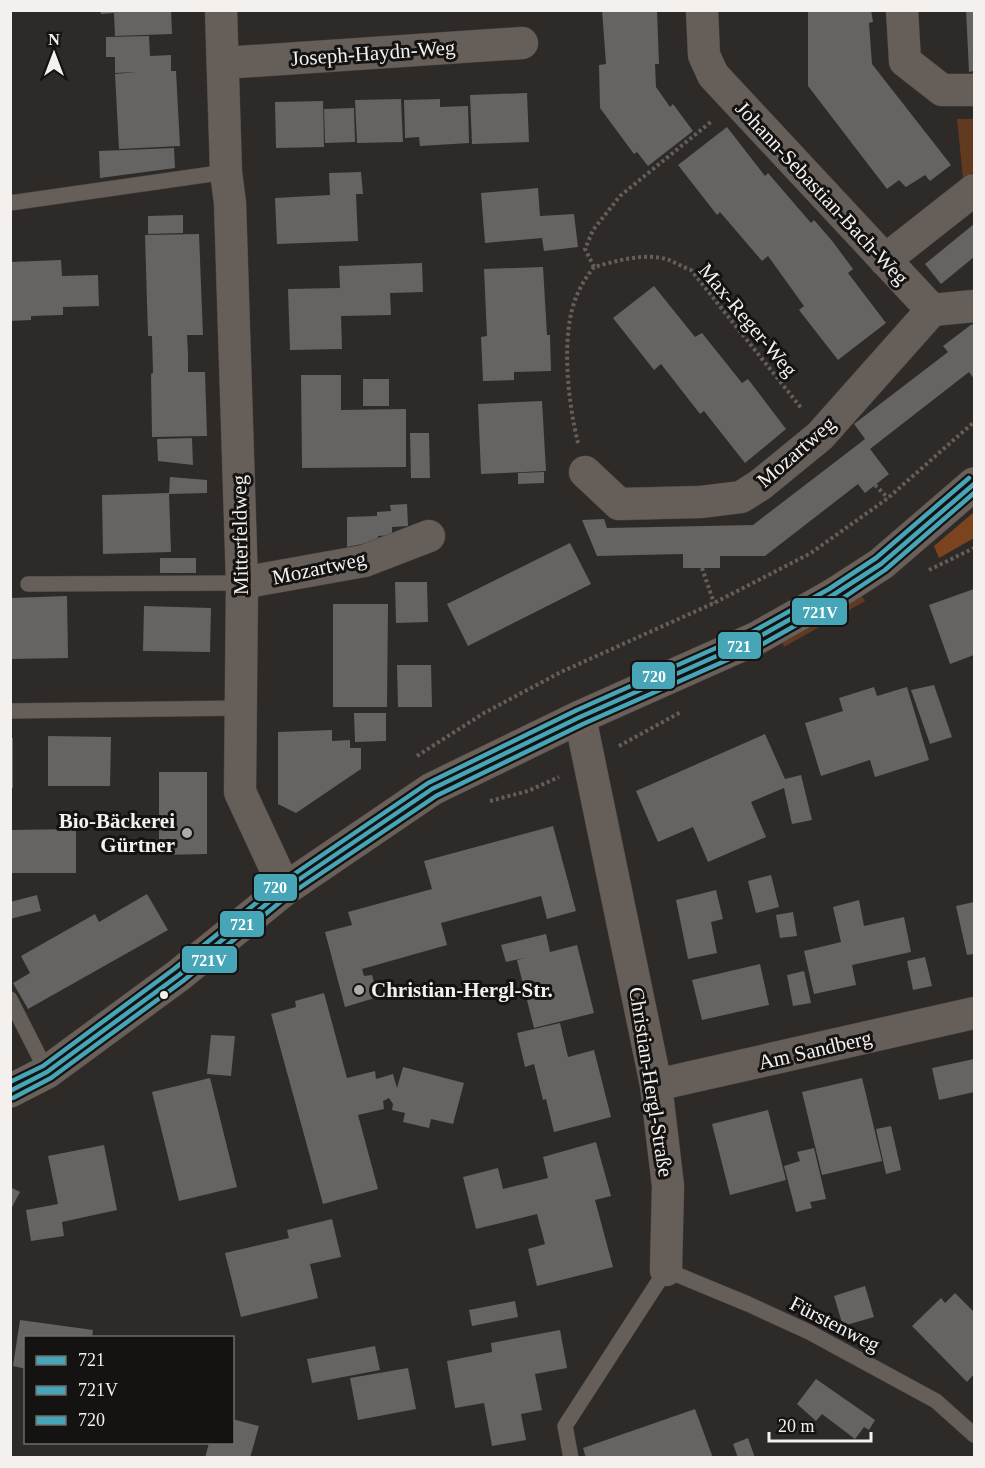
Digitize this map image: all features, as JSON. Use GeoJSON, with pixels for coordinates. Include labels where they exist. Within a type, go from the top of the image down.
{"type":"FeatureCollection","features":[{"type":"Feature","properties":{"kind":"main road"},"geometry":{"type":"LineString","coordinates":[[10,1091],[46,1072],[179,975],[285,889],[432,789],[580,717],[758,638],[833,595],[880,564],[975,484]]}},
{"type":"Feature","properties":{"kind":"street","name":"Mitterfeldweg"},"geometry":{"type":"LineString","coordinates":[[221,10],[226,172],[230,203],[242,583],[240,792],[285,889]]}},
{"type":"Feature","properties":{"kind":"street","name":"Johann-Sebastian-Bach-Weg"},"geometry":{"type":"LineString","coordinates":[[702,10],[704,55],[712,75],[932,310]]}},
{"type":"Feature","properties":{"kind":"street"},"geometry":{"type":"LineString","coordinates":[[902,10],[906,61],[942,90],[975,90]]}},
{"type":"Feature","properties":{"kind":"street","name":"Joseph-Haydn-Weg"},"geometry":{"type":"LineString","coordinates":[[223,63],[522,43]]}},
{"type":"Feature","properties":{"kind":"street"},"geometry":{"type":"LineString","coordinates":[[885,260],[975,190]]}},
{"type":"Feature","properties":{"kind":"street"},"geometry":{"type":"LineString","coordinates":[[932,310],[975,306]]}},
{"type":"Feature","properties":{"kind":"street","name":"Mozartweg"},"geometry":{"type":"LineString","coordinates":[[585,472],[619,504],[701,502],[741,497],[760,486],[820,436],[932,310]]}},
{"type":"Feature","properties":{"kind":"street","name":"Mozartweg"},"geometry":{"type":"LineString","coordinates":[[242,583],[364,561],[429,536]]}},
{"type":"Feature","properties":{"kind":"street","name":"Christian-Hergl-Straße"},"geometry":{"type":"LineString","coordinates":[[580,717],[656,1085],[668,1185],[666,1270]]}},
{"type":"Feature","properties":{"kind":"street","name":"Am Sandberg"},"geometry":{"type":"LineString","coordinates":[[656,1085],[975,1013]]}},
{"type":"Feature","properties":{"kind":"lane"},"geometry":{"type":"LineString","coordinates":[[10,202],[226,172]]}},
{"type":"Feature","properties":{"kind":"lane"},"geometry":{"type":"LineString","coordinates":[[28,584],[242,583]]}},
{"type":"Feature","properties":{"kind":"lane"},"geometry":{"type":"LineString","coordinates":[[10,711],[241,708]]}},
{"type":"Feature","properties":{"kind":"lane"},"geometry":{"type":"LineString","coordinates":[[10,999],[46,1072]]}},
{"type":"Feature","properties":{"kind":"lane"},"geometry":{"type":"LineString","coordinates":[[571,1458],[565,1426],[666,1270]]}},
{"type":"Feature","properties":{"kind":"lane","name":"Fürstenweg"},"geometry":{"type":"LineString","coordinates":[[666,1270],[809,1332],[936,1401],[975,1434]]}},
{"type":"Feature","properties":{"kind":"path","name":"Johann-Sebastian-Bach-Weg"},"geometry":{"type":"LineString","coordinates":[[594,267],[585,249],[593,230],[620,196],[712,122],[712,75]]}},
{"type":"Feature","properties":{"kind":"path","name":"Max-Reger-Weg"},"geometry":{"type":"LineString","coordinates":[[594,267],[615,261],[642,258],[666,259],[691,270],[802,409],[820,436]]}},
{"type":"Feature","properties":{"kind":"path"},"geometry":{"type":"LineString","coordinates":[[585,472],[572,419],[568,344],[570,321],[576,297],[594,267]]}},
{"type":"Feature","properties":{"kind":"path"},"geometry":{"type":"LineString","coordinates":[[407,762],[484,713],[561,672],[714,603],[812,553],[888,498],[975,422]]}},
{"type":"Feature","properties":{"kind":"path"},"geometry":{"type":"LineString","coordinates":[[875,485],[888,498]]}},
{"type":"Feature","properties":{"kind":"path"},"geometry":{"type":"LineString","coordinates":[[702,568],[714,603]]}},
{"type":"Feature","properties":{"kind":"shaded area"},"geometry":{"type":"Polygon","coordinates":[[[957,119],[974,119],[974,172],[963,178],[957,119]]]}},
{"type":"Feature","properties":{"kind":"shaded area"},"geometry":{"type":"Polygon","coordinates":[[[974,512],[974,538],[939,558],[934,546],[974,512]]]}},
{"type":"Feature","properties":{"kind":"shaded area"},"geometry":{"type":"Polygon","coordinates":[[[861,595],[865,601],[784,647],[781,639],[861,595]]]}},
{"type":"Feature","properties":{"kind":"building"},"geometry":{"type":"Polygon","coordinates":[[[100,10],[171,10],[172,34],[115,36],[114,13],[101,14],[100,10]]]}},
{"type":"Feature","properties":{"kind":"building"},"geometry":{"type":"Polygon","coordinates":[[[602,10],[657,10],[659,64],[655,64],[656,87],[670,107],[673,104],[693,131],[648,166],[637,152],[634,154],[600,108],[599,65],[606,64],[602,10]]]}},
{"type":"Feature","properties":{"kind":"building"},"geometry":{"type":"Polygon","coordinates":[[[808,10],[871,10],[873,22],[869,23],[872,64],[951,165],[930,181],[925,175],[906,187],[899,180],[887,189],[808,86],[808,10]]]}},
{"type":"Feature","properties":{"kind":"building"},"geometry":{"type":"Polygon","coordinates":[[[966,10],[974,10],[974,71],[969,72],[966,10]]]}},
{"type":"Feature","properties":{"kind":"building"},"geometry":{"type":"Polygon","coordinates":[[[149,36],[150,56],[171,55],[171,71],[176,71],[180,146],[119,149],[115,74],[136,72],[115,73],[115,57],[106,57],[106,37],[149,36]]]}},
{"type":"Feature","properties":{"kind":"building"},"geometry":{"type":"Polygon","coordinates":[[[527,93],[529,142],[472,144],[470,95],[527,93]]]}},
{"type":"Feature","properties":{"kind":"building"},"geometry":{"type":"Polygon","coordinates":[[[401,99],[403,142],[357,143],[355,100],[401,99]]]}},
{"type":"Feature","properties":{"kind":"building"},"geometry":{"type":"Polygon","coordinates":[[[440,99],[440,107],[468,106],[469,143],[420,146],[419,137],[405,138],[404,100],[440,99]]]}},
{"type":"Feature","properties":{"kind":"building"},"geometry":{"type":"Polygon","coordinates":[[[323,101],[324,147],[276,148],[275,102],[323,101]]]}},
{"type":"Feature","properties":{"kind":"building"},"geometry":{"type":"Polygon","coordinates":[[[354,108],[355,142],[325,143],[324,109],[354,108]]]}},
{"type":"Feature","properties":{"kind":"building"},"geometry":{"type":"Polygon","coordinates":[[[727,127],[765,176],[768,173],[811,223],[814,220],[833,242],[853,269],[848,273],[886,323],[838,360],[799,310],[804,306],[768,256],[762,261],[720,212],[717,215],[678,165],[727,127]]]}},
{"type":"Feature","properties":{"kind":"building"},"geometry":{"type":"Polygon","coordinates":[[[174,148],[175,168],[100,178],[99,151],[174,148]]]}},
{"type":"Feature","properties":{"kind":"building"},"geometry":{"type":"Polygon","coordinates":[[[361,172],[363,194],[356,194],[358,241],[277,244],[275,198],[330,195],[329,173],[361,172]]]}},
{"type":"Feature","properties":{"kind":"building"},"geometry":{"type":"Polygon","coordinates":[[[538,188],[540,216],[574,214],[578,247],[544,251],[542,238],[485,243],[481,193],[538,188]]]}},
{"type":"Feature","properties":{"kind":"building"},"geometry":{"type":"Polygon","coordinates":[[[183,215],[183,233],[148,234],[148,216],[183,215]]]}},
{"type":"Feature","properties":{"kind":"building"},"geometry":{"type":"Polygon","coordinates":[[[974,224],[974,257],[941,284],[925,264],[974,224]]]}},
{"type":"Feature","properties":{"kind":"building"},"geometry":{"type":"Polygon","coordinates":[[[199,234],[203,335],[187,335],[188,372],[205,372],[207,436],[152,437],[152,336],[148,336],[145,235],[199,234]]]}},
{"type":"Feature","properties":{"kind":"building"},"geometry":{"type":"Polygon","coordinates":[[[61,260],[62,276],[98,275],[99,306],[63,307],[63,315],[31,316],[31,320],[10,321],[10,262],[61,260]]]}},
{"type":"Feature","properties":{"kind":"building"},"geometry":{"type":"Polygon","coordinates":[[[422,263],[423,292],[390,293],[391,315],[341,316],[342,349],[290,350],[288,289],[340,288],[339,266],[422,263]]]}},
{"type":"Feature","properties":{"kind":"building"},"geometry":{"type":"Polygon","coordinates":[[[543,267],[551,371],[514,372],[514,380],[483,381],[481,337],[487,336],[484,269],[543,267]]]}},
{"type":"Feature","properties":{"kind":"building"},"geometry":{"type":"Polygon","coordinates":[[[654,286],[695,337],[702,333],[742,383],[748,379],[786,429],[745,463],[704,411],[700,414],[661,364],[654,370],[613,318],[654,286]]]}},
{"type":"Feature","properties":{"kind":"building"},"geometry":{"type":"Polygon","coordinates":[[[972,324],[974,327],[974,379],[969,372],[870,449],[889,474],[865,493],[858,484],[765,556],[720,556],[720,568],[683,568],[683,554],[597,556],[582,520],[604,519],[607,528],[753,525],[865,439],[854,424],[948,352],[943,346],[972,324]]]}},
{"type":"Feature","properties":{"kind":"building"},"geometry":{"type":"Polygon","coordinates":[[[301,375],[341,375],[341,410],[406,409],[406,467],[302,468],[301,375]]]}},
{"type":"Feature","properties":{"kind":"building"},"geometry":{"type":"Polygon","coordinates":[[[363,379],[389,379],[389,406],[363,406],[363,379]]]}},
{"type":"Feature","properties":{"kind":"building"},"geometry":{"type":"Polygon","coordinates":[[[542,401],[546,471],[481,474],[478,404],[542,401]]]}},
{"type":"Feature","properties":{"kind":"building"},"geometry":{"type":"Polygon","coordinates":[[[410,433],[429,433],[430,478],[411,478],[410,433]]]}},
{"type":"Feature","properties":{"kind":"building"},"geometry":{"type":"Polygon","coordinates":[[[192,438],[193,465],[158,461],[157,439],[192,438]]]}},
{"type":"Feature","properties":{"kind":"building"},"geometry":{"type":"Polygon","coordinates":[[[544,472],[544,483],[518,484],[518,473],[544,472]]]}},
{"type":"Feature","properties":{"kind":"building"},"geometry":{"type":"Polygon","coordinates":[[[170,477],[207,480],[207,493],[169,494],[170,477]]]}},
{"type":"Feature","properties":{"kind":"building"},"geometry":{"type":"Polygon","coordinates":[[[169,493],[171,552],[103,554],[102,495],[169,493]]]}},
{"type":"Feature","properties":{"kind":"building"},"geometry":{"type":"Polygon","coordinates":[[[407,504],[408,526],[392,527],[392,535],[378,536],[378,541],[347,547],[347,517],[377,516],[377,512],[391,511],[390,505],[407,504]]]}},
{"type":"Feature","properties":{"kind":"building"},"geometry":{"type":"Polygon","coordinates":[[[570,543],[591,584],[468,646],[447,604],[570,543]]]}},
{"type":"Feature","properties":{"kind":"building"},"geometry":{"type":"Polygon","coordinates":[[[160,558],[196,558],[196,573],[160,573],[160,558]]]}},
{"type":"Feature","properties":{"kind":"building"},"geometry":{"type":"Polygon","coordinates":[[[395,582],[427,582],[428,622],[396,623],[395,582]]]}},
{"type":"Feature","properties":{"kind":"building"},"geometry":{"type":"Polygon","coordinates":[[[974,589],[974,655],[950,664],[929,605],[974,589]]]}},
{"type":"Feature","properties":{"kind":"building"},"geometry":{"type":"Polygon","coordinates":[[[67,596],[68,658],[10,659],[10,598],[67,596]]]}},
{"type":"Feature","properties":{"kind":"building"},"geometry":{"type":"Polygon","coordinates":[[[333,604],[388,604],[387,707],[333,707],[333,604]]]}},
{"type":"Feature","properties":{"kind":"building"},"geometry":{"type":"Polygon","coordinates":[[[144,606],[211,608],[210,652],[143,651],[144,606]]]}},
{"type":"Feature","properties":{"kind":"building"},"geometry":{"type":"Polygon","coordinates":[[[397,665],[431,665],[432,707],[398,707],[397,665]]]}},
{"type":"Feature","properties":{"kind":"building"},"geometry":{"type":"Polygon","coordinates":[[[934,685],[952,737],[930,744],[911,690],[934,685]]]}},
{"type":"Feature","properties":{"kind":"building"},"geometry":{"type":"Polygon","coordinates":[[[874,687],[877,696],[907,687],[929,760],[875,777],[870,760],[821,776],[805,723],[843,711],[839,698],[874,687]]]}},
{"type":"Feature","properties":{"kind":"building"},"geometry":{"type":"Polygon","coordinates":[[[354,713],[386,713],[386,741],[355,742],[354,713]]]}},
{"type":"Feature","properties":{"kind":"building"},"geometry":{"type":"Polygon","coordinates":[[[332,730],[332,741],[350,740],[350,748],[361,748],[361,769],[296,813],[278,804],[278,732],[332,730]]]}},
{"type":"Feature","properties":{"kind":"building"},"geometry":{"type":"Polygon","coordinates":[[[765,734],[785,779],[801,775],[812,820],[792,824],[784,788],[751,802],[766,837],[708,862],[693,827],[658,842],[636,791],[765,734]]]}},
{"type":"Feature","properties":{"kind":"building"},"geometry":{"type":"Polygon","coordinates":[[[48,736],[111,737],[110,786],[48,786],[48,736]]]}},
{"type":"Feature","properties":{"kind":"building"},"geometry":{"type":"Polygon","coordinates":[[[10,738],[13,738],[13,788],[10,788],[10,738]]]}},
{"type":"Feature","properties":{"kind":"building"},"geometry":{"type":"Polygon","coordinates":[[[159,772],[207,772],[207,854],[159,855],[159,772]]]}},
{"type":"Feature","properties":{"kind":"building"},"geometry":{"type":"Polygon","coordinates":[[[553,826],[576,911],[547,919],[541,896],[441,923],[447,945],[362,969],[364,976],[372,975],[378,997],[345,1007],[325,932],[352,925],[348,912],[432,889],[424,861],[553,826]]]}},
{"type":"Feature","properties":{"kind":"building"},"geometry":{"type":"Polygon","coordinates":[[[76,829],[76,873],[10,873],[10,830],[76,829]]]}},
{"type":"Feature","properties":{"kind":"building"},"geometry":{"type":"Polygon","coordinates":[[[771,875],[779,907],[756,913],[748,881],[771,875]]]}},
{"type":"Feature","properties":{"kind":"building"},"geometry":{"type":"Polygon","coordinates":[[[716,890],[723,919],[711,922],[717,953],[688,959],[676,900],[716,890]]]}},
{"type":"Feature","properties":{"kind":"building"},"geometry":{"type":"Polygon","coordinates":[[[147,894],[168,930],[28,1009],[13,983],[30,973],[21,956],[95,914],[99,922],[147,894]]]}},
{"type":"Feature","properties":{"kind":"building"},"geometry":{"type":"Polygon","coordinates":[[[37,895],[41,911],[10,919],[10,902],[37,895]]]}},
{"type":"Feature","properties":{"kind":"building"},"geometry":{"type":"Polygon","coordinates":[[[859,900],[864,926],[904,917],[911,952],[852,965],[856,985],[814,994],[804,951],[841,942],[833,907],[859,900]]]}},
{"type":"Feature","properties":{"kind":"building"},"geometry":{"type":"Polygon","coordinates":[[[974,902],[974,954],[967,955],[956,906],[974,902]]]}},
{"type":"Feature","properties":{"kind":"building"},"geometry":{"type":"Polygon","coordinates":[[[793,912],[797,936],[780,938],[776,915],[793,912]]]}},
{"type":"Feature","properties":{"kind":"building"},"geometry":{"type":"Polygon","coordinates":[[[546,934],[550,952],[577,945],[594,1013],[534,1028],[517,960],[524,958],[506,962],[501,945],[546,934]]]}},
{"type":"Feature","properties":{"kind":"building"},"geometry":{"type":"Polygon","coordinates":[[[925,957],[932,986],[913,990],[907,961],[925,957]]]}},
{"type":"Feature","properties":{"kind":"building"},"geometry":{"type":"Polygon","coordinates":[[[760,964],[769,1005],[702,1020],[692,980],[760,964]]]}},
{"type":"Feature","properties":{"kind":"building"},"geometry":{"type":"Polygon","coordinates":[[[804,971],[811,1003],[793,1006],[787,975],[804,971]]]}},
{"type":"Feature","properties":{"kind":"building"},"geometry":{"type":"Polygon","coordinates":[[[324,993],[347,1078],[375,1071],[376,1079],[393,1074],[397,1088],[403,1067],[464,1083],[453,1124],[431,1119],[429,1128],[403,1122],[405,1113],[392,1110],[393,1104],[389,1098],[383,1101],[384,1109],[358,1115],[378,1189],[323,1204],[271,1014],[296,1007],[295,1001],[324,993]]]}},
{"type":"Feature","properties":{"kind":"building"},"geometry":{"type":"Polygon","coordinates":[[[560,1023],[568,1057],[594,1050],[611,1117],[554,1132],[534,1064],[525,1067],[517,1033],[560,1023]]]}},
{"type":"Feature","properties":{"kind":"building"},"geometry":{"type":"Polygon","coordinates":[[[211,1035],[235,1036],[231,1076],[207,1074],[211,1035]]]}},
{"type":"Feature","properties":{"kind":"building"},"geometry":{"type":"Polygon","coordinates":[[[974,1059],[974,1092],[939,1100],[932,1068],[974,1059]]]}},
{"type":"Feature","properties":{"kind":"building"},"geometry":{"type":"Polygon","coordinates":[[[210,1078],[237,1187],[179,1201],[152,1092],[210,1078]]]}},
{"type":"Feature","properties":{"kind":"building"},"geometry":{"type":"Polygon","coordinates":[[[862,1078],[882,1161],[822,1175],[802,1092],[862,1078]]]}},
{"type":"Feature","properties":{"kind":"building"},"geometry":{"type":"Polygon","coordinates":[[[768,1110],[786,1180],[730,1195],[712,1124],[768,1110]]]}},
{"type":"Feature","properties":{"kind":"building"},"geometry":{"type":"Polygon","coordinates":[[[891,1126],[901,1170],[886,1174],[876,1129],[891,1126]]]}},
{"type":"Feature","properties":{"kind":"building"},"geometry":{"type":"Polygon","coordinates":[[[596,1142],[611,1196],[595,1200],[613,1267],[537,1286],[528,1249],[545,1244],[537,1214],[476,1229],[463,1177],[498,1168],[503,1189],[548,1178],[543,1157],[596,1142]]]}},
{"type":"Feature","properties":{"kind":"building"},"geometry":{"type":"Polygon","coordinates":[[[104,1145],[117,1210],[62,1222],[64,1236],[31,1241],[26,1210],[58,1204],[48,1156],[104,1145]]]}},
{"type":"Feature","properties":{"kind":"building"},"geometry":{"type":"Polygon","coordinates":[[[814,1148],[826,1199],[810,1202],[812,1208],[796,1212],[784,1166],[800,1161],[797,1152],[814,1148]]]}},
{"type":"Feature","properties":{"kind":"building"},"geometry":{"type":"Polygon","coordinates":[[[10,1187],[20,1192],[10,1211],[10,1187]]]}},
{"type":"Feature","properties":{"kind":"building"},"geometry":{"type":"Polygon","coordinates":[[[332,1219],[341,1257],[310,1264],[318,1298],[241,1317],[225,1253],[289,1238],[287,1230],[332,1219]]]}},
{"type":"Feature","properties":{"kind":"building"},"geometry":{"type":"Polygon","coordinates":[[[865,1286],[874,1317],[843,1326],[834,1296],[865,1286]]]}},
{"type":"Feature","properties":{"kind":"building"},"geometry":{"type":"Polygon","coordinates":[[[955,1293],[974,1312],[974,1374],[967,1382],[912,1326],[941,1298],[945,1303],[955,1293]]]}},
{"type":"Feature","properties":{"kind":"building"},"geometry":{"type":"Polygon","coordinates":[[[515,1301],[518,1317],[472,1326],[469,1310],[515,1301]]]}},
{"type":"Feature","properties":{"kind":"building"},"geometry":{"type":"Polygon","coordinates":[[[20,1320],[93,1330],[92,1336],[24,1336],[24,1369],[13,1366],[20,1320]]]}},
{"type":"Feature","properties":{"kind":"building"},"geometry":{"type":"Polygon","coordinates":[[[560,1330],[567,1368],[535,1374],[542,1410],[521,1414],[526,1440],[492,1446],[484,1403],[455,1408],[447,1361],[492,1352],[491,1343],[560,1330]]]}},
{"type":"Feature","properties":{"kind":"building"},"geometry":{"type":"Polygon","coordinates":[[[375,1346],[380,1370],[312,1383],[307,1359],[375,1346]]]}},
{"type":"Feature","properties":{"kind":"building"},"geometry":{"type":"Polygon","coordinates":[[[408,1368],[416,1409],[358,1420],[350,1378],[408,1368]]]}},
{"type":"Feature","properties":{"kind":"building"},"geometry":{"type":"Polygon","coordinates":[[[816,1379],[875,1420],[869,1430],[864,1427],[855,1439],[822,1414],[816,1421],[797,1404],[816,1379]]]}},
{"type":"Feature","properties":{"kind":"building"},"geometry":{"type":"Polygon","coordinates":[[[695,1409],[713,1458],[586,1458],[583,1448],[695,1409]]]}},
{"type":"Feature","properties":{"kind":"building"},"geometry":{"type":"Polygon","coordinates":[[[234,1420],[259,1426],[250,1458],[205,1458],[209,1444],[234,1444],[234,1420]]]}},
{"type":"Feature","properties":{"kind":"building"},"geometry":{"type":"Polygon","coordinates":[[[748,1438],[755,1458],[738,1458],[733,1444],[748,1438]]]}},
{"type":"Feature","properties":{"kind":"transit line","name":"720"},"geometry":{"type":"LineString","coordinates":[[10,1082],[43,1066],[174,969],[281,883],[428,783],[577,710],[754,631],[829,589],[876,558],[969,478]]}},
{"type":"Feature","properties":{"kind":"transit line","name":"721"},"geometry":{"type":"LineString","coordinates":[[10,1091],[47,1072],[179,975],[285,889],[432,789],[580,717],[757,638],[833,595],[881,564],[974,484]]}},
{"type":"Feature","properties":{"kind":"transit line","name":"721V"},"geometry":{"type":"LineString","coordinates":[[13,1098],[51,1078],[183,981],[289,895],[436,796],[583,724],[761,645],[837,602],[885,570],[974,493]]}},
{"type":"Feature","properties":{"kind":"place","name":"Bio-Bäckerei Gürtner"},"geometry":{"type":"Point","coordinates":[187,833]}},
{"type":"Feature","properties":{"kind":"place","name":"Christian-Hergl-Str."},"geometry":{"type":"Point","coordinates":[359,990]}}]}
